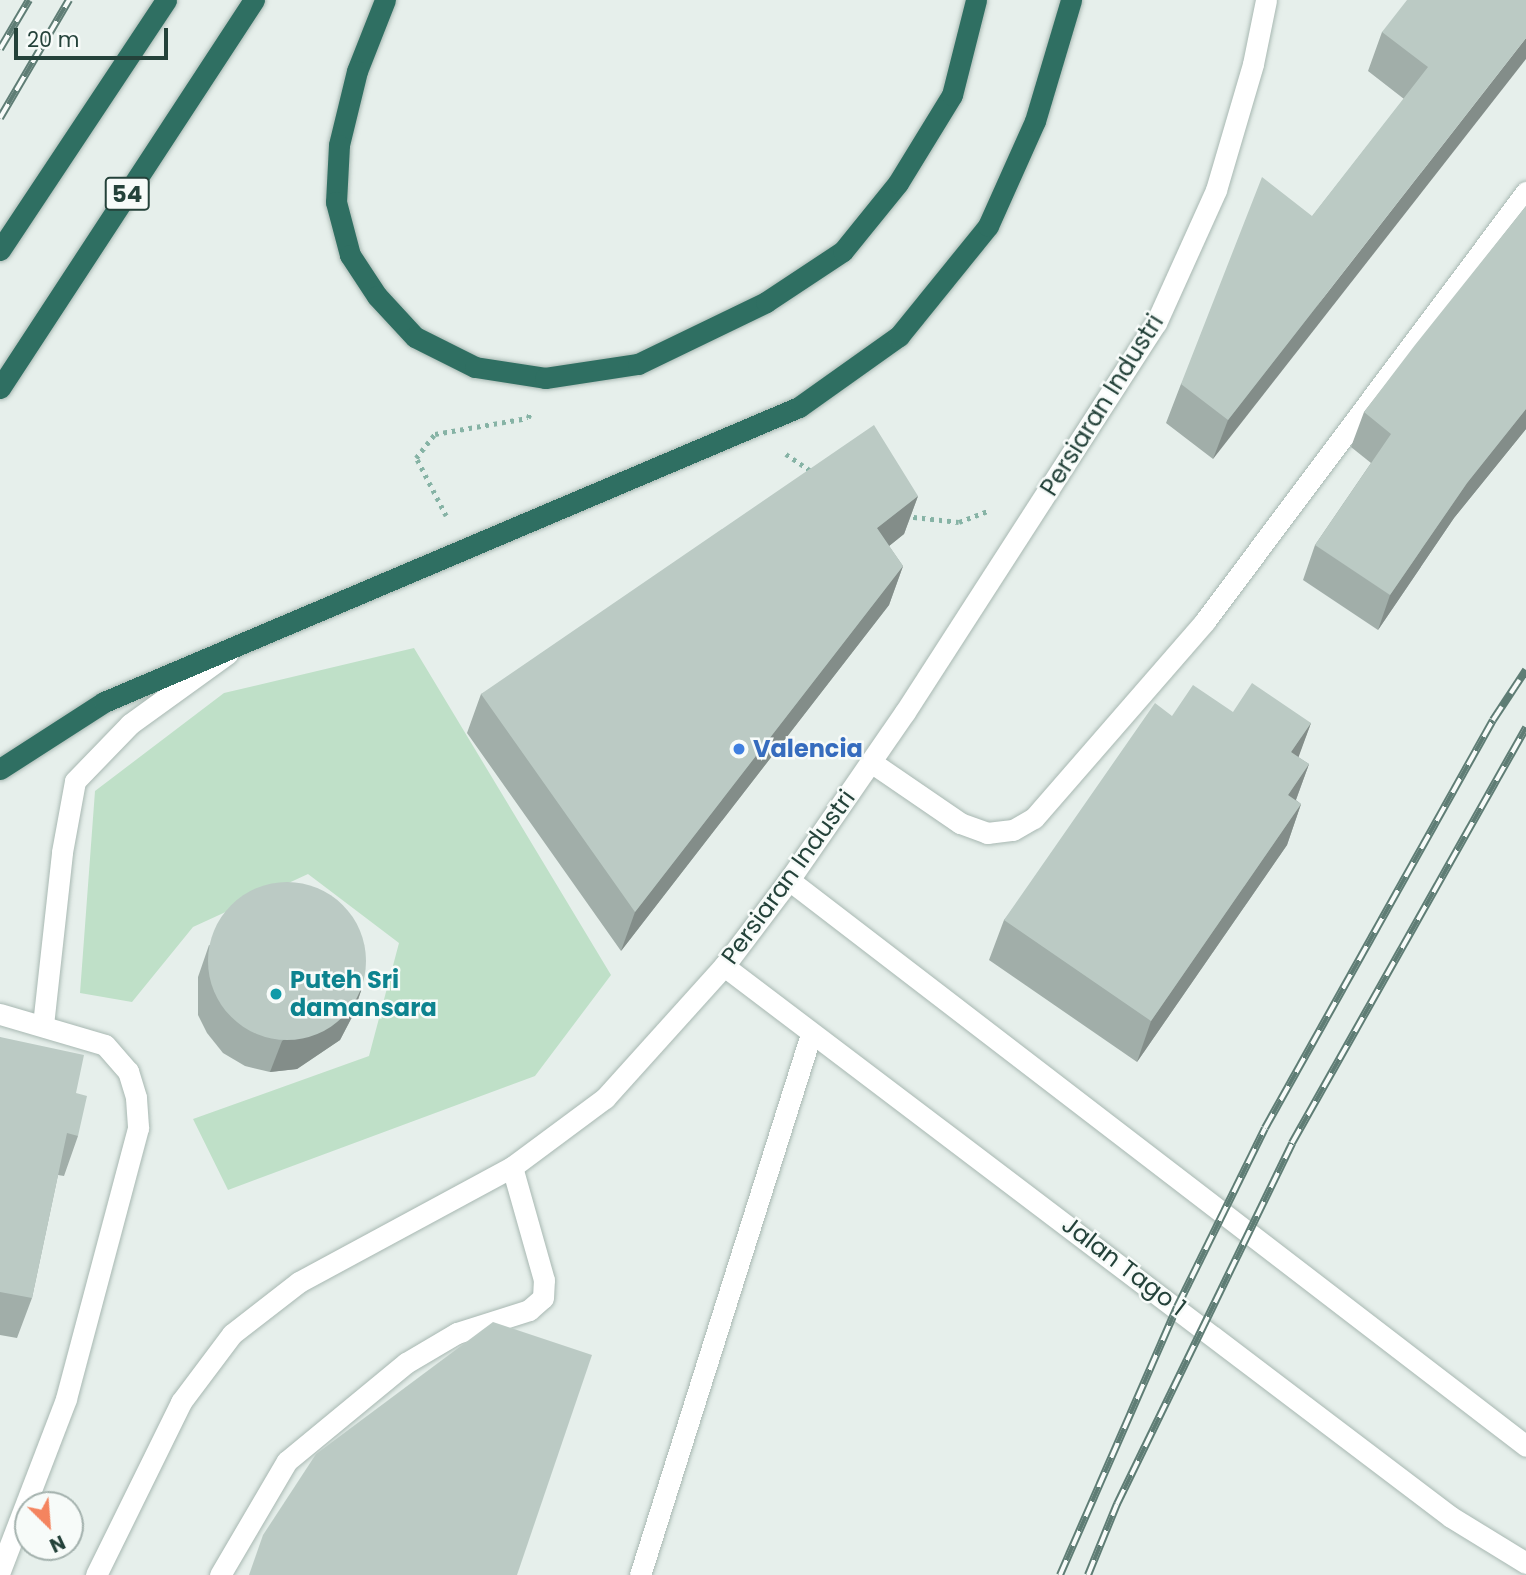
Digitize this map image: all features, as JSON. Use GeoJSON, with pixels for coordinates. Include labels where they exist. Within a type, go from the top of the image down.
{"type":"FeatureCollection","features":[{"type":"Feature","properties":{"kind":"highway"},"geometry":{"type":"LineString","coordinates":[[0,250],[166,0]]}},
{"type":"Feature","properties":{"kind":"highway","name":"54"},"geometry":{"type":"LineString","coordinates":[[0,388],[254,0]]}},
{"type":"Feature","properties":{"kind":"highway"},"geometry":{"type":"LineString","coordinates":[[385,0],[357,71],[340,145],[336,202],[350,255],[377,296],[415,337],[475,367],[545,378],[638,363],[766,302],[843,251],[898,183],[952,95],[976,0]]}},
{"type":"Feature","properties":{"kind":"highway"},"geometry":{"type":"LineString","coordinates":[[0,769],[104,702],[799,407],[899,336],[988,226],[1035,121],[1071,0]]}},
{"type":"Feature","properties":{"kind":"street","name":"Persiaran Industri"},"geometry":{"type":"LineString","coordinates":[[96,1575],[181,1402],[232,1334],[299,1282],[512,1167],[605,1098],[724,966],[789,880],[871,762],[1156,323],[1216,190],[1253,64],[1266,0]]}},
{"type":"Feature","properties":{"kind":"street"},"geometry":{"type":"LineString","coordinates":[[871,762],[960,823],[987,833],[1013,830],[1034,818],[1205,621],[1526,192]]}},
{"type":"Feature","properties":{"kind":"street"},"geometry":{"type":"LineString","coordinates":[[43,1025],[62,852],[75,781],[130,724],[243,643]]}},
{"type":"Feature","properties":{"kind":"street"},"geometry":{"type":"LineString","coordinates":[[789,880],[1526,1446]]}},
{"type":"Feature","properties":{"kind":"street","name":"Jalan Tago 1"},"geometry":{"type":"LineString","coordinates":[[724,966],[811,1034],[1283,1385],[1451,1517],[1526,1563]]}},
{"type":"Feature","properties":{"kind":"street"},"geometry":{"type":"LineString","coordinates":[[0,1014],[105,1045],[128,1072],[136,1098],[138,1128],[66,1399],[0,1571]]}},
{"type":"Feature","properties":{"kind":"street"},"geometry":{"type":"LineString","coordinates":[[640,1575],[811,1034]]}},
{"type":"Feature","properties":{"kind":"street"},"geometry":{"type":"LineString","coordinates":[[220,1575],[287,1461],[406,1363],[457,1333],[529,1310],[543,1298],[544,1280],[512,1167]]}},
{"type":"Feature","properties":{"kind":"path"},"geometry":{"type":"LineString","coordinates":[[464,551],[416,457],[435,434],[528,418],[545,378]]}},
{"type":"Feature","properties":{"kind":"path"},"geometry":{"type":"LineString","coordinates":[[723,440],[787,454],[819,476]]}},
{"type":"Feature","properties":{"kind":"path"},"geometry":{"type":"LineString","coordinates":[[898,516],[959,522],[994,509]]}},
{"type":"Feature","properties":{"kind":"green space"},"geometry":{"type":"Polygon","coordinates":[[[414,648],[611,975],[535,1076],[228,1190],[193,1119],[369,1056],[399,943],[308,874],[193,927],[132,1002],[80,993],[95,791],[224,693],[414,648]]]}},
{"type":"Feature","properties":{"kind":"building"},"geometry":{"type":"Polygon","coordinates":[[[1407,0],[1526,0],[1526,38],[1228,420],[1181,384],[1262,177],[1312,216],[1428,67],[1382,32],[1407,0]]]}},
{"type":"Feature","properties":{"kind":"building"},"geometry":{"type":"Polygon","coordinates":[[[1526,206],[1526,409],[1467,483],[1390,595],[1315,545],[1391,434],[1364,412],[1526,206]]]}},
{"type":"Feature","properties":{"kind":"building"},"geometry":{"type":"Polygon","coordinates":[[[874,425],[918,496],[877,528],[903,566],[635,912],[481,694],[874,425]]]}},
{"type":"Feature","properties":{"kind":"building"},"geometry":{"type":"Polygon","coordinates":[[[1252,683],[1311,723],[1291,752],[1309,764],[1288,795],[1301,804],[1151,1021],[1004,920],[1155,703],[1172,716],[1193,685],[1233,712],[1252,683]]]}},
{"type":"Feature","properties":{"kind":"building","name":"Puteh Sri damansara"},"geometry":{"type":"Polygon","coordinates":[[[287,882],[317,888],[343,905],[360,931],[366,961],[360,991],[343,1017],[317,1034],[287,1040],[257,1034],[231,1017],[214,991],[208,961],[214,931],[231,905],[257,888],[287,882]]]}},
{"type":"Feature","properties":{"kind":"building"},"geometry":{"type":"Polygon","coordinates":[[[0,1037],[84,1055],[76,1093],[87,1096],[78,1136],[67,1133],[32,1298],[0,1292],[0,1037]]]}},
{"type":"Feature","properties":{"kind":"building"},"geometry":{"type":"Polygon","coordinates":[[[493,1322],[592,1355],[517,1575],[249,1575],[263,1535],[316,1454],[493,1322]]]}},
{"type":"Feature","properties":{"kind":"railway"},"geometry":{"type":"LineString","coordinates":[[0,49],[29,0]]}},
{"type":"Feature","properties":{"kind":"railway"},"geometry":{"type":"LineString","coordinates":[[0,118],[69,0]]}},
{"type":"Feature","properties":{"kind":"railway"},"geometry":{"type":"LineString","coordinates":[[1060,1575],[1177,1307],[1265,1128],[1493,720],[1526,670]]}},
{"type":"Feature","properties":{"kind":"railway"},"geometry":{"type":"LineString","coordinates":[[1088,1575],[1117,1504],[1292,1143],[1526,727]]}},
{"type":"Feature","properties":{"kind":"place","name":"Valencia"},"geometry":{"type":"Point","coordinates":[739,749]}},
{"type":"Feature","properties":{"kind":"place","name":"Puteh Sri damansara"},"geometry":{"type":"Point","coordinates":[276,994]}}]}
